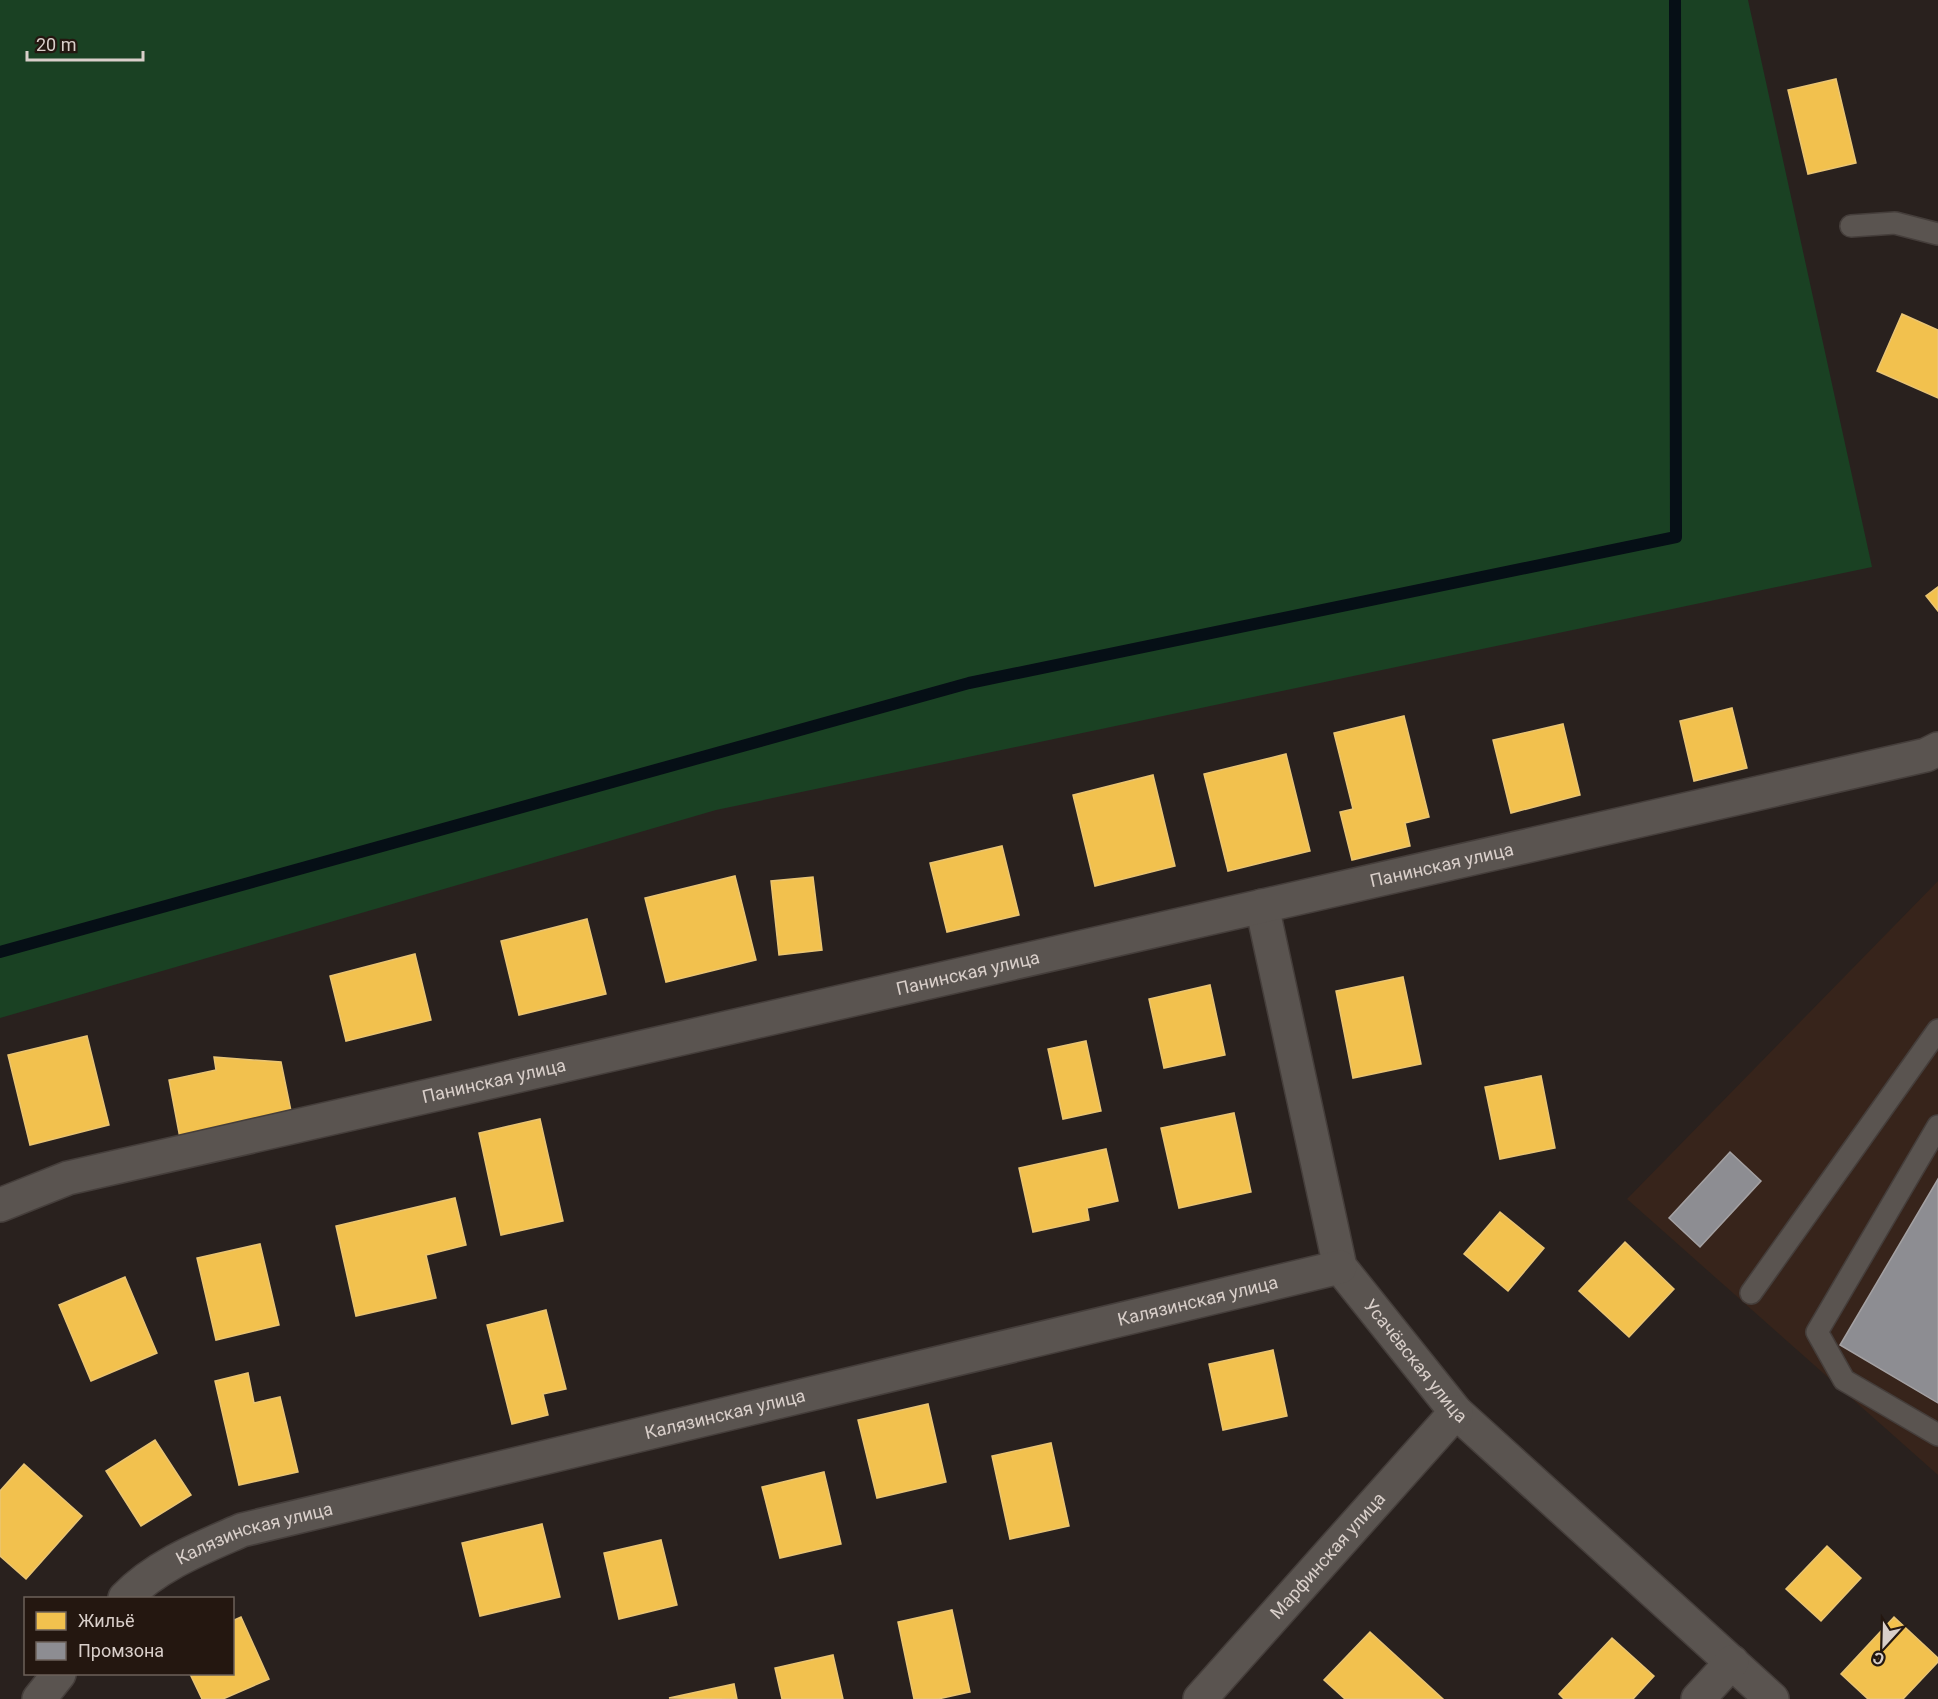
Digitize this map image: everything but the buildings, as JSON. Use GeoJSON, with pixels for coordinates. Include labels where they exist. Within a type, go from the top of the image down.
{"type":"FeatureCollection","features":[{"type":"Feature","properties":{"kind":"street","name":"Панинская улица"},"geometry":{"type":"LineString","coordinates":[[0,1204],[68,1178],[1926,755],[1938,749]]}},
{"type":"Feature","properties":{"kind":"street","name":"Усачёвская улица"},"geometry":{"type":"LineString","coordinates":[[1262,906],[1340,1267],[1456,1412],[1772,1699]]}},
{"type":"Feature","properties":{"kind":"street","name":"Калязинская улица"},"geometry":{"type":"LineString","coordinates":[[127,1597],[178,1558],[242,1530],[1340,1267]]}},
{"type":"Feature","properties":{"kind":"street","name":"Марфинская улица"},"geometry":{"type":"LineString","coordinates":[[1196,1697],[1456,1412]]}},
{"type":"Feature","properties":{"kind":"street"},"geometry":{"type":"LineString","coordinates":[[1698,1699],[1732,1662]]}},
{"type":"Feature","properties":{"kind":"street"},"geometry":{"type":"LineString","coordinates":[[39,1699],[58,1675]]}},
{"type":"Feature","properties":{"kind":"lane"},"geometry":{"type":"LineString","coordinates":[[1851,226],[1895,223],[1938,234]]}},
{"type":"Feature","properties":{"kind":"lane"},"geometry":{"type":"LineString","coordinates":[[1751,1293],[1938,1030]]}},
{"type":"Feature","properties":{"kind":"lane"},"geometry":{"type":"LineString","coordinates":[[1938,1126],[1817,1332],[1845,1380],[1938,1435]]}},
{"type":"Feature","properties":{"kind":"shaded area"},"geometry":{"type":"Polygon","coordinates":[[[1938,881],[1938,1475],[1627,1199],[1938,881]]]}},
{"type":"Feature","properties":{"kind":"green space"},"geometry":{"type":"Polygon","coordinates":[[[0,0],[1748,0],[1872,567],[716,810],[0,1018],[0,0]]]}},
{"type":"Feature","properties":{"kind":"waterway"},"geometry":{"type":"LineString","coordinates":[[0,952],[969,683],[1676,537],[1675,0]]}}]}
